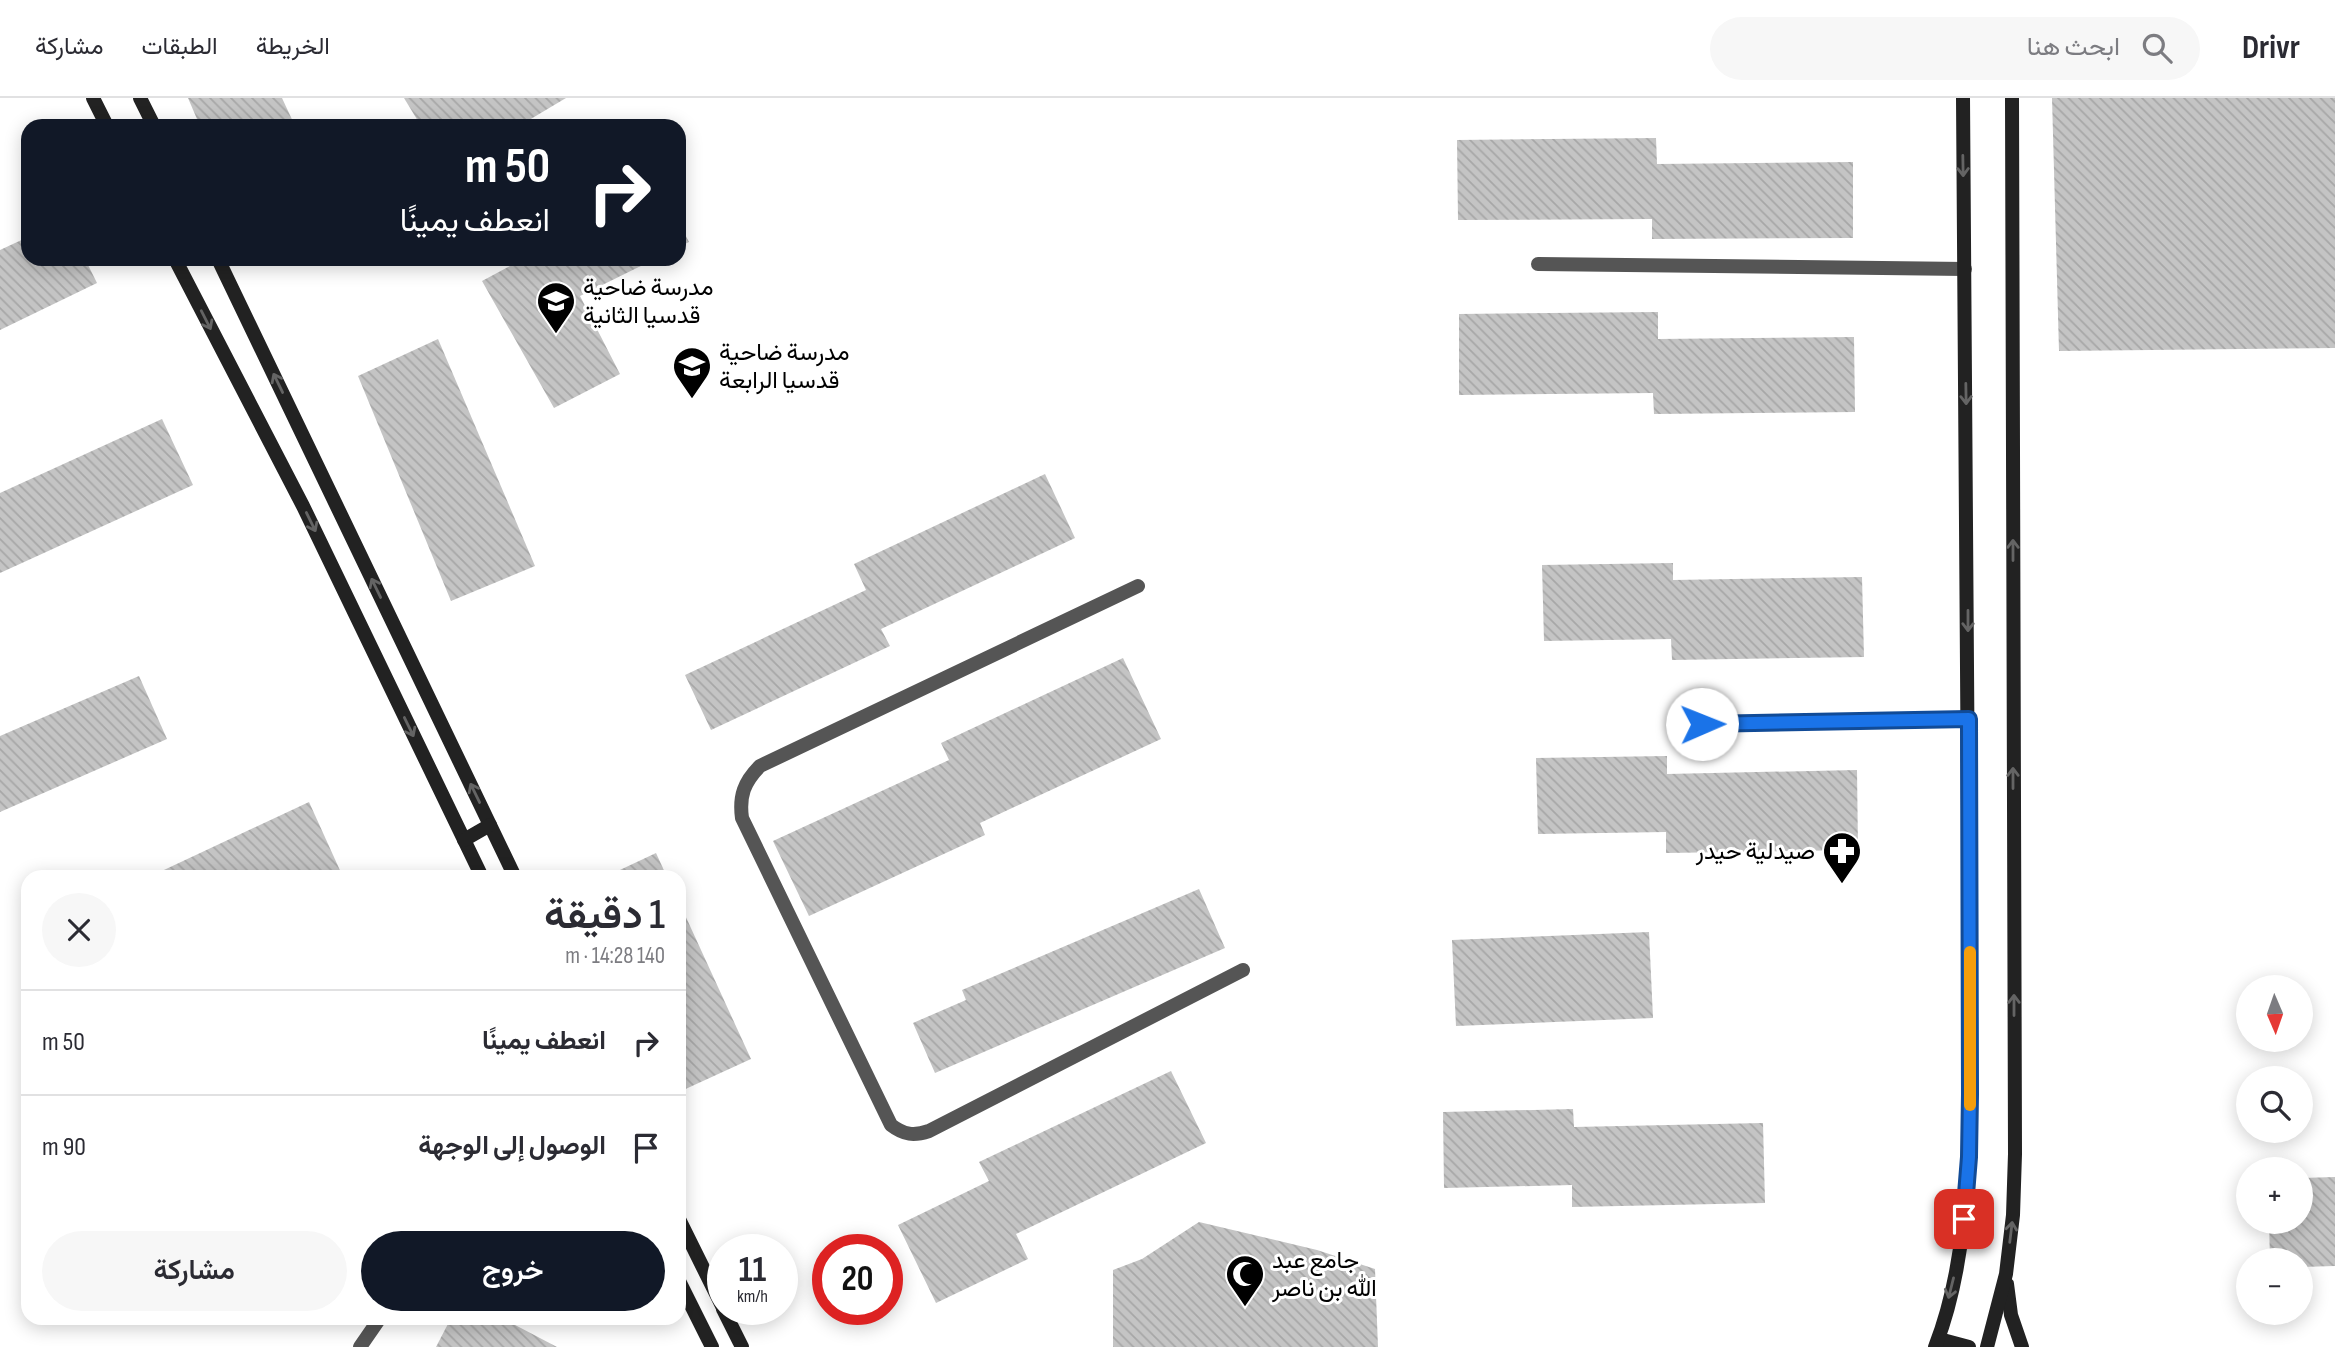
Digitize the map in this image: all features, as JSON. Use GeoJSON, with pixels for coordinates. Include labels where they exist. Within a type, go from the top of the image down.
{"type":"FeatureCollection","features":[{"type":"Feature","properties":{"kind":"main road"},"geometry":{"type":"LineString","coordinates":[[93,98],[104,119]]}},
{"type":"Feature","properties":{"kind":"main road"},"geometry":{"type":"LineString","coordinates":[[140,98],[150,119]]}},
{"type":"Feature","properties":{"kind":"main road"},"geometry":{"type":"LineString","coordinates":[[1963,98],[1969,719],[1969,1157],[1958,1256],[1937,1343],[1969,1347]]}},
{"type":"Feature","properties":{"kind":"main road"},"geometry":{"type":"LineString","coordinates":[[1987,1347],[2006,1274],[2013,1215],[2015,1154],[2012,98]]}},
{"type":"Feature","properties":{"kind":"main road"},"geometry":{"type":"LineString","coordinates":[[179,266],[303,506],[479,870]]}},
{"type":"Feature","properties":{"kind":"main road"},"geometry":{"type":"LineString","coordinates":[[221,266],[512,870]]}},
{"type":"Feature","properties":{"kind":"main road"},"geometry":{"type":"LineString","coordinates":[[464,840],[491,825]]}},
{"type":"Feature","properties":{"kind":"main road"},"geometry":{"type":"LineString","coordinates":[[686,1233],[707,1276]]}},
{"type":"Feature","properties":{"kind":"main road"},"geometry":{"type":"LineString","coordinates":[[2006,1274],[2011,1315],[2022,1347]]}},
{"type":"Feature","properties":{"kind":"main road"},"geometry":{"type":"LineString","coordinates":[[686,1295],[712,1347]]}},
{"type":"Feature","properties":{"kind":"main road"},"geometry":{"type":"LineString","coordinates":[[731,1325],[742,1347]]}},
{"type":"Feature","properties":{"kind":"lane"},"geometry":{"type":"LineString","coordinates":[[1538,264],[1965,269]]}},
{"type":"Feature","properties":{"kind":"lane"},"geometry":{"type":"LineString","coordinates":[[1138,586],[760,766],[749,776],[743,789],[740,803],[742,818],[891,1125],[900,1132],[919,1134],[929,1131],[1243,971]]}},
{"type":"Feature","properties":{"kind":"lane"},"geometry":{"type":"LineString","coordinates":[[1702,724],[1969,719]]}},
{"type":"Feature","properties":{"kind":"lane"},"geometry":{"type":"LineString","coordinates":[[360,1347],[375,1325]]}},
{"type":"Feature","properties":{"kind":"building"},"geometry":{"type":"Polygon","coordinates":[[[188,98],[282,98],[292,119],[197,119],[188,98]]]}},
{"type":"Feature","properties":{"kind":"building"},"geometry":{"type":"Polygon","coordinates":[[[404,98],[566,98],[531,119],[417,119],[404,98]]]}},
{"type":"Feature","properties":{"kind":"building"},"geometry":{"type":"Polygon","coordinates":[[[2052,98],[2335,98],[2335,348],[2059,351],[2052,98]]]}},
{"type":"Feature","properties":{"kind":"building"},"geometry":{"type":"Polygon","coordinates":[[[1656,138],[1657,164],[1853,162],[1853,238],[1652,239],[1652,219],[1458,220],[1457,140],[1656,138]]]}},
{"type":"Feature","properties":{"kind":"building"},"geometry":{"type":"Polygon","coordinates":[[[21,240],[21,266],[88,266],[97,283],[0,330],[0,250],[21,240]]]}},
{"type":"Feature","properties":{"kind":"building","name":"مدرسة ضاحية قدسيا الثانية"},"geometry":{"type":"Polygon","coordinates":[[[510,266],[641,266],[580,296],[620,374],[554,408],[482,281],[510,266]]]}},
{"type":"Feature","properties":{"kind":"building"},"geometry":{"type":"Polygon","coordinates":[[[1658,312],[1658,339],[1854,337],[1855,412],[1654,414],[1653,393],[1459,395],[1459,314],[1658,312]]]}},
{"type":"Feature","properties":{"kind":"building"},"geometry":{"type":"Polygon","coordinates":[[[438,339],[535,566],[451,601],[358,376],[438,339]]]}},
{"type":"Feature","properties":{"kind":"building"},"geometry":{"type":"Polygon","coordinates":[[[162,419],[193,485],[0,573],[0,493],[162,419]]]}},
{"type":"Feature","properties":{"kind":"building"},"geometry":{"type":"Polygon","coordinates":[[[1045,474],[1075,538],[881,629],[890,646],[711,730],[685,675],[866,590],[854,564],[1045,474]]]}},
{"type":"Feature","properties":{"kind":"building"},"geometry":{"type":"Polygon","coordinates":[[[1673,563],[1673,580],[1862,577],[1864,657],[1672,660],[1671,639],[1544,641],[1542,565],[1673,563]]]}},
{"type":"Feature","properties":{"kind":"building"},"geometry":{"type":"Polygon","coordinates":[[[1123,658],[1161,739],[980,823],[985,835],[809,916],[773,841],[949,760],[941,743],[1123,658]]]}},
{"type":"Feature","properties":{"kind":"building"},"geometry":{"type":"Polygon","coordinates":[[[139,676],[167,739],[0,812],[0,736],[139,676]]]}},
{"type":"Feature","properties":{"kind":"building"},"geometry":{"type":"Polygon","coordinates":[[[1667,756],[1667,774],[1857,770],[1858,850],[1666,853],[1666,832],[1538,834],[1536,758],[1667,756]]]}},
{"type":"Feature","properties":{"kind":"building"},"geometry":{"type":"Polygon","coordinates":[[[309,802],[340,870],[164,870],[309,802]]]}},
{"type":"Feature","properties":{"kind":"building"},"geometry":{"type":"Polygon","coordinates":[[[656,853],[664,870],[620,870],[656,853]]]}},
{"type":"Feature","properties":{"kind":"building"},"geometry":{"type":"Polygon","coordinates":[[[1199,889],[1225,948],[935,1073],[913,1023],[966,1000],[962,990],[1199,889]]]}},
{"type":"Feature","properties":{"kind":"building"},"geometry":{"type":"Polygon","coordinates":[[[686,917],[751,1059],[686,1089],[686,917]]]}},
{"type":"Feature","properties":{"kind":"building"},"geometry":{"type":"Polygon","coordinates":[[[1649,932],[1653,1018],[1456,1026],[1452,940],[1649,932]]]}},
{"type":"Feature","properties":{"kind":"building"},"geometry":{"type":"Polygon","coordinates":[[[1171,1071],[1206,1143],[1016,1234],[1028,1259],[936,1303],[898,1225],[989,1181],[979,1162],[1171,1071]]]}},
{"type":"Feature","properties":{"kind":"building"},"geometry":{"type":"Polygon","coordinates":[[[1573,1109],[1574,1127],[1763,1123],[1765,1203],[1572,1207],[1572,1185],[1444,1188],[1443,1112],[1573,1109]]]}},
{"type":"Feature","properties":{"kind":"building"},"geometry":{"type":"Polygon","coordinates":[[[2335,1177],[2335,1266],[2313,1267],[2313,1248],[2270,1248],[2269,1234],[2313,1234],[2313,1178],[2335,1177]]]}},
{"type":"Feature","properties":{"kind":"building","name":"جامع عبد الله بن ناصر"},"geometry":{"type":"Polygon","coordinates":[[[1199,1222],[1317,1250],[1375,1269],[1378,1347],[1113,1347],[1113,1270],[1142,1259],[1199,1222]]]}},
{"type":"Feature","properties":{"kind":"building"},"geometry":{"type":"Polygon","coordinates":[[[447,1325],[515,1325],[557,1347],[436,1347],[447,1325]]]}},
{"type":"Feature","properties":{"kind":"slow traffic"},"geometry":{"type":"LineString","coordinates":[[1970,952],[1970,1105]]}},
{"type":"Feature","properties":{"kind":"place","name":"مدرسة ضاحية قدسيا الثانية"},"geometry":{"type":"Point","coordinates":[556,335]}},
{"type":"Feature","properties":{"kind":"place","name":"مدرسة ضاحية قدسيا الرابعة"},"geometry":{"type":"Point","coordinates":[692,400]}},
{"type":"Feature","properties":{"kind":"place","name":"صيدلية حيدر"},"geometry":{"type":"Point","coordinates":[1842,885]}},
{"type":"Feature","properties":{"kind":"place","name":"جامع عبد الله بن ناصر"},"geometry":{"type":"Point","coordinates":[1245,1308]}},
{"type":"Feature","properties":{"kind":"route"},"geometry":{"type":"LineString","coordinates":[[1702,724],[1969,719],[1970,1094],[1964,1219]]}}]}
